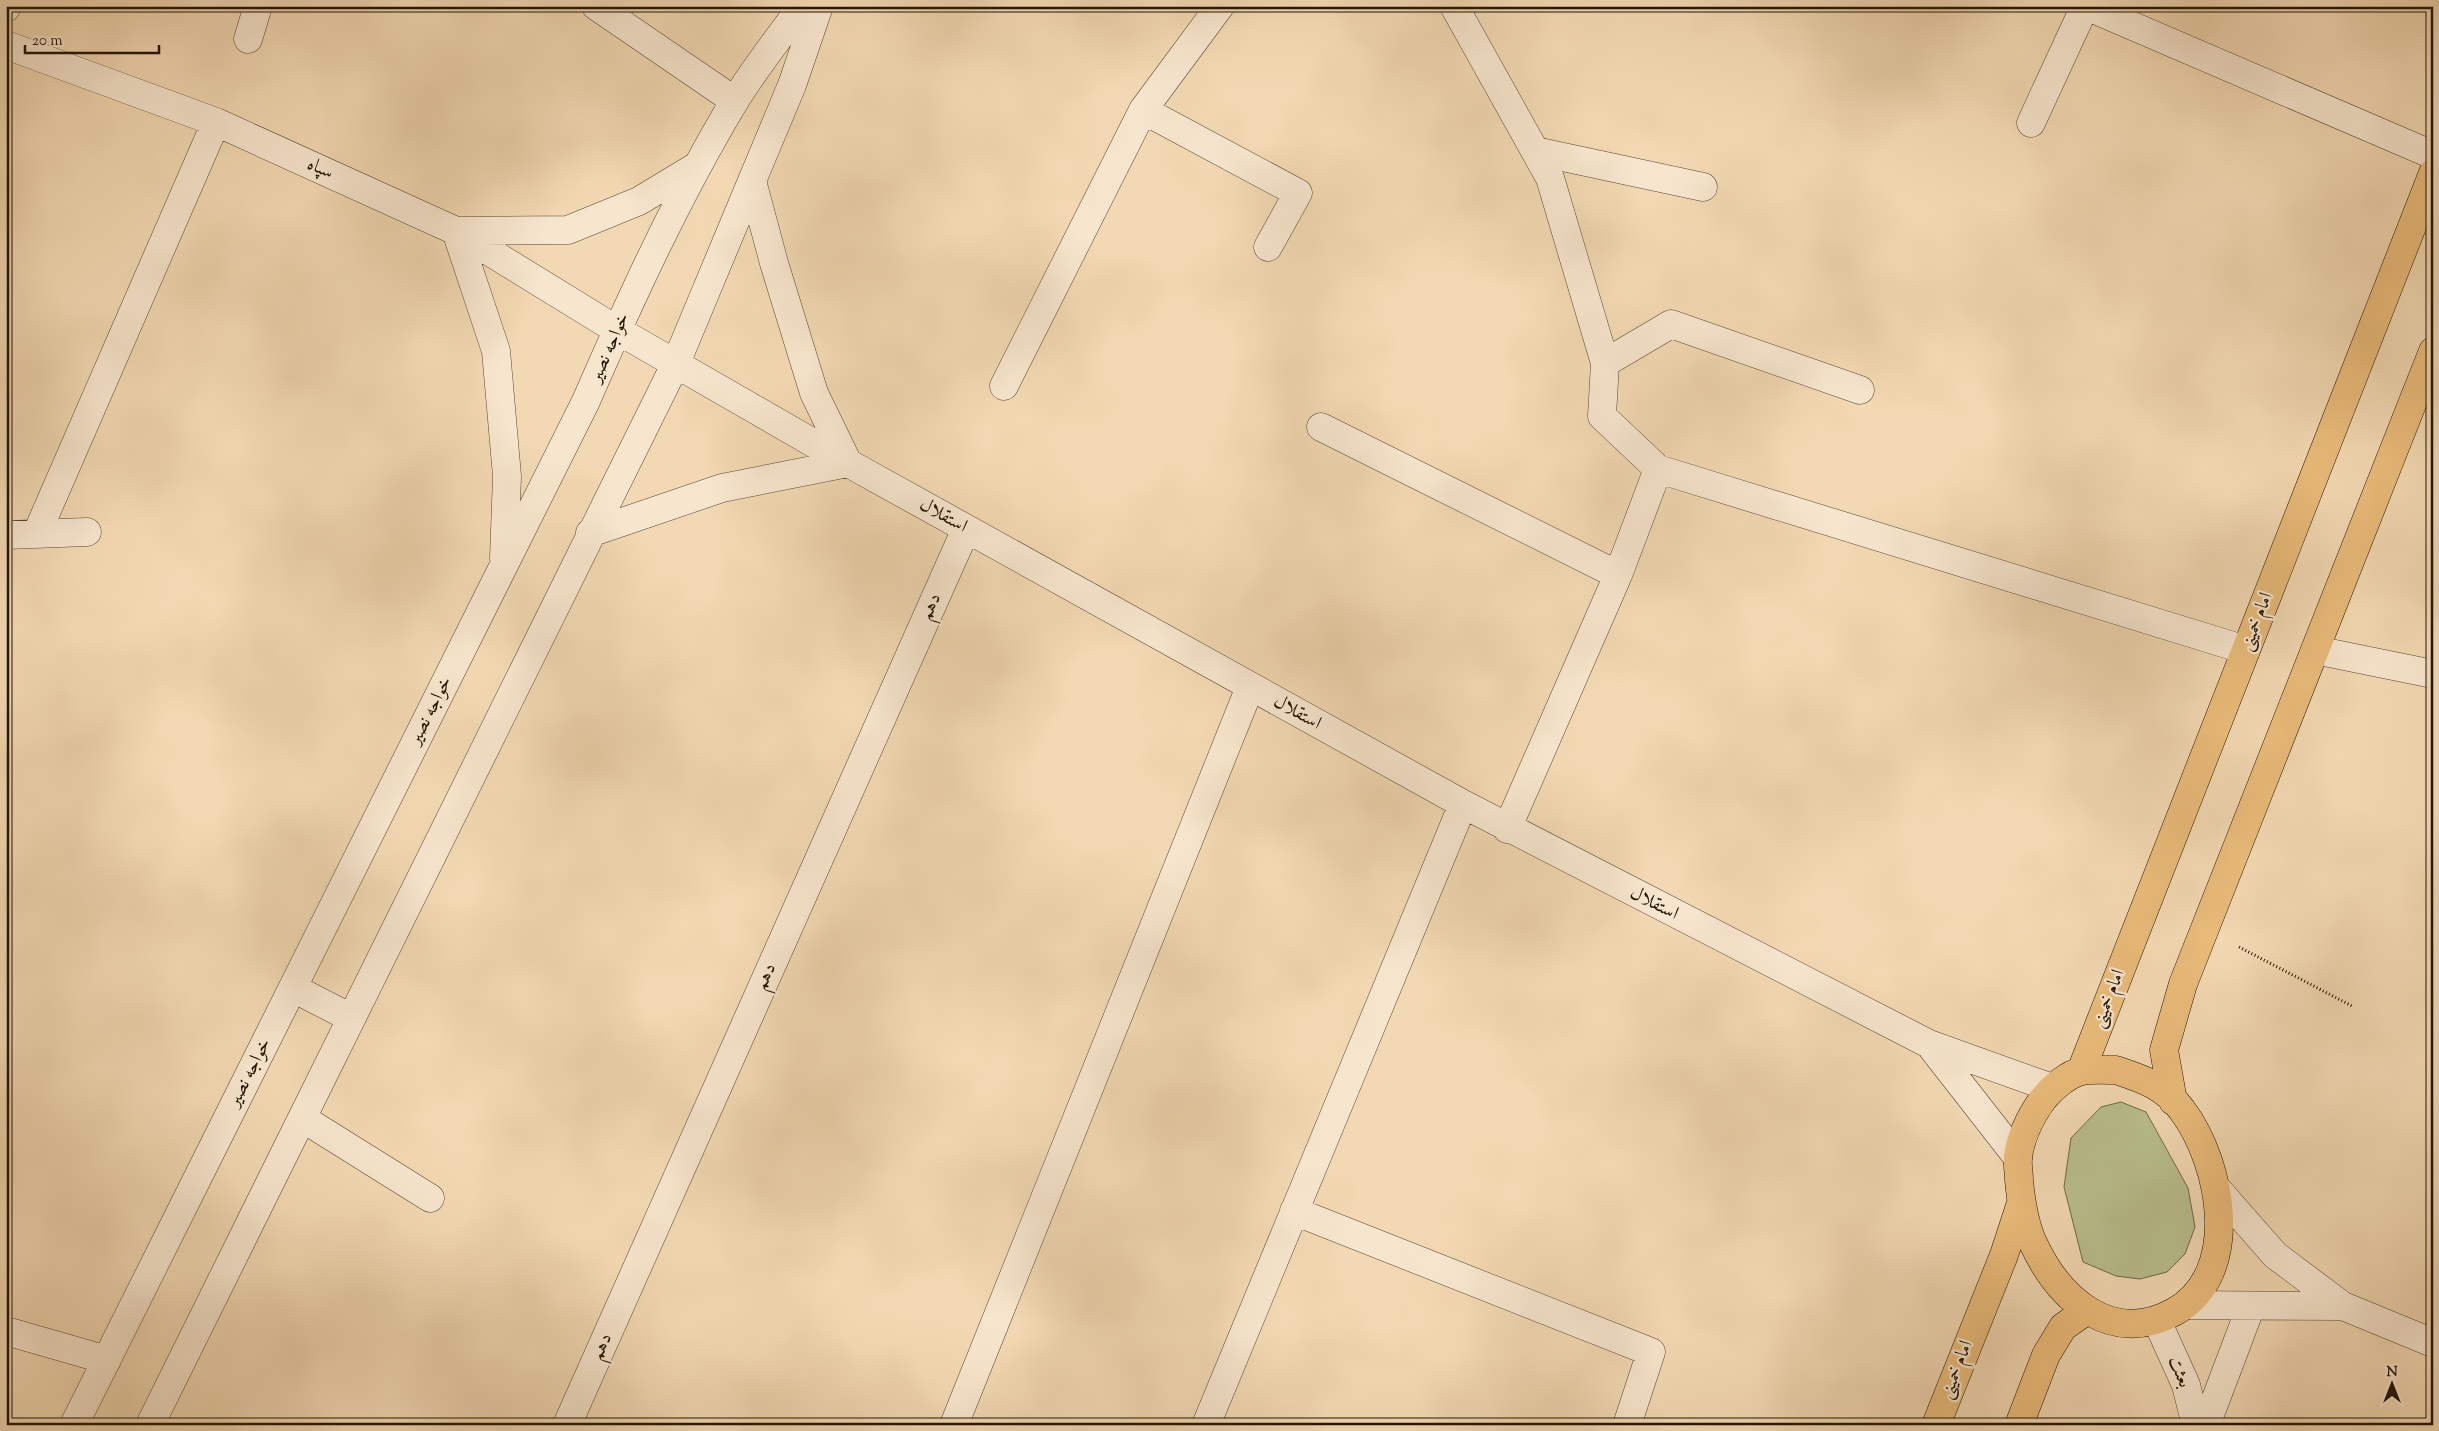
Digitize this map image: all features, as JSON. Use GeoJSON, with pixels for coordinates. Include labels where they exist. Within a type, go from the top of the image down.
{"type":"FeatureCollection","features":[{"type":"Feature","properties":{"kind":"main road","name":"امام خمینی"},"geometry":{"type":"LineString","coordinates":[[2081,1071],[2433,172]]}},
{"type":"Feature","properties":{"kind":"main road"},"geometry":{"type":"LineString","coordinates":[[2173,1101],[2164,1050],[2183,984],[2433,351]]}},
{"type":"Feature","properties":{"kind":"main road"},"geometry":{"type":"LineString","coordinates":[[2116,1070],[2152,1082],[2182,1110],[2205,1150],[2218,1190],[2219,1236],[2209,1275],[2186,1305],[2157,1321],[2122,1324],[2086,1311],[2056,1284],[2033,1244],[2021,1203],[2018,1158],[2029,1118],[2052,1088],[2081,1071],[2116,1070]]}},
{"type":"Feature","properties":{"kind":"main road","name":"امام خمینی"},"geometry":{"type":"LineString","coordinates":[[1936,1425],[2004,1256],[2021,1203]]}},
{"type":"Feature","properties":{"kind":"main road"},"geometry":{"type":"LineString","coordinates":[[2019,1425],[2046,1355],[2063,1327],[2086,1311]]}},
{"type":"Feature","properties":{"kind":"street"},"geometry":{"type":"LineString","coordinates":[[248,39],[258,6]]}},
{"type":"Feature","properties":{"kind":"street"},"geometry":{"type":"LineString","coordinates":[[596,6],[735,101]]}},
{"type":"Feature","properties":{"kind":"street","name":"خواجه نصیر"},"geometry":{"type":"LineString","coordinates":[[74,1425],[504,567],[586,401],[617,330],[697,166],[735,101],[802,6]]}},
{"type":"Feature","properties":{"kind":"street"},"geometry":{"type":"LineString","coordinates":[[150,1425],[590,532],[676,363],[792,85],[819,6]]}},
{"type":"Feature","properties":{"kind":"street"},"geometry":{"type":"LineString","coordinates":[[1004,386],[1143,110],[1220,6]]}},
{"type":"Feature","properties":{"kind":"street"},"geometry":{"type":"LineString","coordinates":[[1454,6],[1550,178],[1605,363],[1602,416],[1658,469],[2246,650]]}},
{"type":"Feature","properties":{"kind":"street"},"geometry":{"type":"LineString","coordinates":[[2031,123],[2085,6],[2433,155]]}},
{"type":"Feature","properties":{"kind":"street","name":"سپاه"},"geometry":{"type":"LineString","coordinates":[[6,45],[216,122],[456,231],[617,330],[676,363]]}},
{"type":"Feature","properties":{"kind":"street"},"geometry":{"type":"LineString","coordinates":[[1143,110],[1298,193],[1268,247]]}},
{"type":"Feature","properties":{"kind":"street"},"geometry":{"type":"LineString","coordinates":[[37,533],[216,122]]}},
{"type":"Feature","properties":{"kind":"street"},"geometry":{"type":"LineString","coordinates":[[1535,151],[1703,187]]}},
{"type":"Feature","properties":{"kind":"street"},"geometry":{"type":"LineString","coordinates":[[504,567],[507,476],[496,351],[456,231],[568,230],[639,201],[697,166]]}},
{"type":"Feature","properties":{"kind":"street"},"geometry":{"type":"LineString","coordinates":[[590,532],[722,488],[848,463],[814,392],[774,263],[752,181]]}},
{"type":"Feature","properties":{"kind":"street"},"geometry":{"type":"LineString","coordinates":[[1605,363],[1671,324],[1860,390]]}},
{"type":"Feature","properties":{"kind":"street","name":"استقلال"},"geometry":{"type":"LineString","coordinates":[[676,363],[848,463],[1507,829],[1929,1044],[2052,1088]]}},
{"type":"Feature","properties":{"kind":"street"},"geometry":{"type":"LineString","coordinates":[[1320,427],[1618,575]]}},
{"type":"Feature","properties":{"kind":"street"},"geometry":{"type":"LineString","coordinates":[[1507,829],[1618,575],[1658,469]]}},
{"type":"Feature","properties":{"kind":"street","name":"دهم"},"geometry":{"type":"LineString","coordinates":[[567,1425],[966,529]]}},
{"type":"Feature","properties":{"kind":"street"},"geometry":{"type":"LineString","coordinates":[[6,535],[87,532]]}},
{"type":"Feature","properties":{"kind":"street"},"geometry":{"type":"LineString","coordinates":[[2315,650],[2433,674]]}},
{"type":"Feature","properties":{"kind":"street"},"geometry":{"type":"LineString","coordinates":[[954,1425],[1250,687]]}},
{"type":"Feature","properties":{"kind":"street"},"geometry":{"type":"LineString","coordinates":[[1206,1425],[1462,804]]}},
{"type":"Feature","properties":{"kind":"street"},"geometry":{"type":"LineString","coordinates":[[293,988],[351,1018]]}},
{"type":"Feature","properties":{"kind":"street"},"geometry":{"type":"LineString","coordinates":[[1929,1044],[2018,1158]]}},
{"type":"Feature","properties":{"kind":"street"},"geometry":{"type":"LineString","coordinates":[[302,1118],[430,1198]]}},
{"type":"Feature","properties":{"kind":"street"},"geometry":{"type":"LineString","coordinates":[[2218,1190],[2275,1255],[2343,1306],[2433,1343]]}},
{"type":"Feature","properties":{"kind":"street"},"geometry":{"type":"LineString","coordinates":[[1294,1211],[1651,1352],[1627,1425]]}},
{"type":"Feature","properties":{"kind":"street"},"geometry":{"type":"LineString","coordinates":[[2186,1305],[2343,1306]]}},
{"type":"Feature","properties":{"kind":"street"},"geometry":{"type":"LineString","coordinates":[[2206,1425],[2252,1306]]}},
{"type":"Feature","properties":{"kind":"street","name":"بعثت"},"geometry":{"type":"LineString","coordinates":[[2157,1321],[2186,1385],[2196,1425]]}},
{"type":"Feature","properties":{"kind":"street"},"geometry":{"type":"LineString","coordinates":[[6,1331],[107,1360]]}},
{"type":"Feature","properties":{"kind":"path"},"geometry":{"type":"LineString","coordinates":[[2205,929],[2352,1006]]}},
{"type":"Feature","properties":{"kind":"green space"},"geometry":{"type":"Polygon","coordinates":[[[2121,1102],[2146,1112],[2188,1188],[2195,1227],[2185,1254],[2167,1272],[2140,1279],[2116,1276],[2083,1262],[2064,1187],[2071,1138],[2101,1107],[2121,1102]]]}}]}
